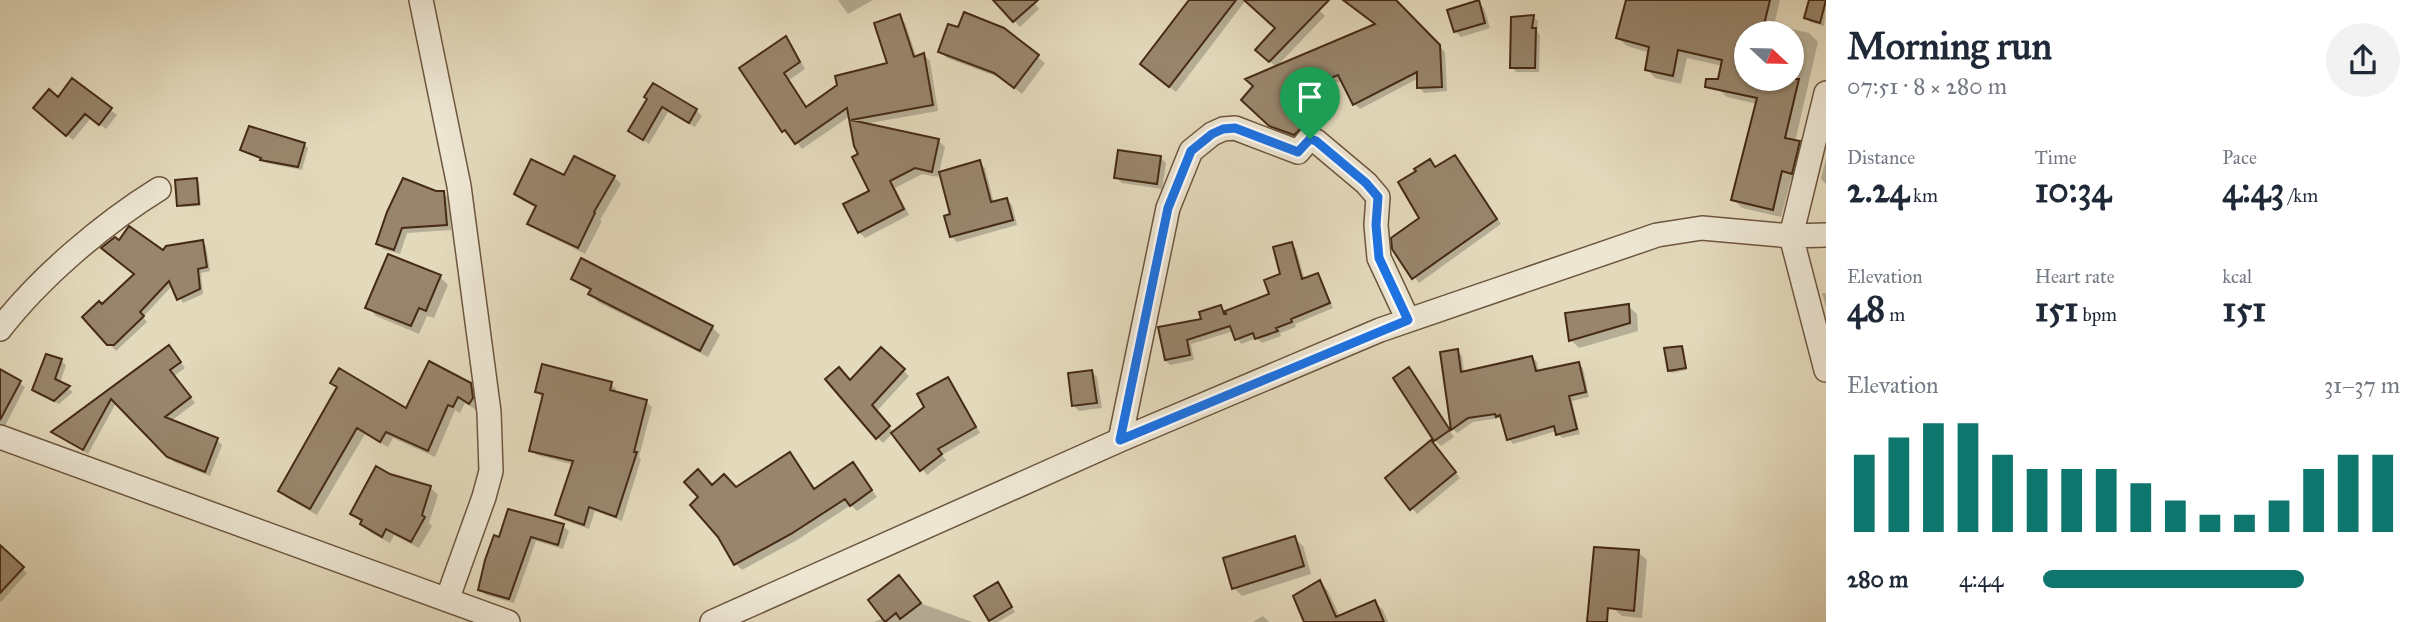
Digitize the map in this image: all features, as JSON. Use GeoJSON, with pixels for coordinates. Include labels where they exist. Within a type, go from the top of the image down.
{"type":"FeatureCollection","features":[{"type":"Feature","properties":{"kind":"street"},"geometry":{"type":"LineString","coordinates":[[421,0],[459,186],[489,412],[491,471],[447,600]]}},
{"type":"Feature","properties":{"kind":"street"},"geometry":{"type":"LineString","coordinates":[[1826,93],[1791,236],[1826,370]]}},
{"type":"Feature","properties":{"kind":"street"},"geometry":{"type":"LineString","coordinates":[[1120,440],[1168,208],[1191,151],[1203,139],[1223,129],[1235,128],[1298,152],[1310,139],[1316,141],[1366,183],[1378,197],[1376,225],[1379,258],[1408,320]]}},
{"type":"Feature","properties":{"kind":"street"},"geometry":{"type":"LineString","coordinates":[[0,329],[54,270],[132,205],[159,189]]}},
{"type":"Feature","properties":{"kind":"street"},"geometry":{"type":"LineString","coordinates":[[712,622],[1120,440],[1408,320],[1657,235],[1702,228],[1791,236],[1826,235]]}},
{"type":"Feature","properties":{"kind":"street"},"geometry":{"type":"LineString","coordinates":[[0,437],[508,622]]}},
{"type":"Feature","properties":{"kind":"building"},"geometry":{"type":"Polygon","coordinates":[[[993,0],[1038,0],[1013,22],[993,0]]]}},
{"type":"Feature","properties":{"kind":"building"},"geometry":{"type":"Polygon","coordinates":[[[1189,0],[1236,0],[1169,87],[1140,64],[1189,0]]]}},
{"type":"Feature","properties":{"kind":"building"},"geometry":{"type":"Polygon","coordinates":[[[1244,0],[1329,0],[1269,62],[1255,50],[1275,28],[1244,0]]]}},
{"type":"Feature","properties":{"kind":"building"},"geometry":{"type":"Polygon","coordinates":[[[1343,0],[1396,0],[1440,45],[1442,87],[1417,88],[1417,72],[1353,105],[1338,75],[1297,92],[1305,99],[1299,106],[1312,118],[1294,135],[1269,126],[1241,100],[1253,86],[1245,79],[1375,24],[1343,0]]]}},
{"type":"Feature","properties":{"kind":"building"},"geometry":{"type":"Polygon","coordinates":[[[1479,0],[1485,23],[1454,32],[1447,10],[1479,0]]]}},
{"type":"Feature","properties":{"kind":"building"},"geometry":{"type":"Polygon","coordinates":[[[1626,0],[1770,0],[1765,21],[1734,21],[1734,91],[1796,91],[1785,138],[1800,141],[1792,174],[1782,171],[1773,210],[1731,200],[1757,98],[1705,87],[1706,79],[1718,79],[1722,60],[1678,50],[1673,76],[1645,70],[1649,47],[1616,38],[1626,0]]]}},
{"type":"Feature","properties":{"kind":"building"},"geometry":{"type":"Polygon","coordinates":[[[1809,0],[1826,0],[1820,23],[1804,18],[1809,0]]]}},
{"type":"Feature","properties":{"kind":"building"},"geometry":{"type":"Polygon","coordinates":[[[964,12],[1004,28],[1039,55],[1014,88],[994,73],[938,52],[948,24],[958,27],[964,12]]]}},
{"type":"Feature","properties":{"kind":"building"},"geometry":{"type":"Polygon","coordinates":[[[900,14],[914,57],[924,53],[933,105],[851,120],[939,139],[932,172],[915,168],[890,181],[904,209],[858,233],[843,204],[869,191],[852,157],[858,154],[847,108],[795,144],[785,130],[782,132],[739,68],[786,36],[800,62],[784,73],[806,107],[837,85],[835,76],[887,63],[874,23],[900,14]]]}},
{"type":"Feature","properties":{"kind":"building"},"geometry":{"type":"Polygon","coordinates":[[[1534,15],[1532,28],[1536,28],[1535,68],[1510,68],[1511,17],[1534,15]]]}},
{"type":"Feature","properties":{"kind":"building"},"geometry":{"type":"Polygon","coordinates":[[[72,78],[112,108],[99,125],[85,114],[66,136],[33,108],[49,89],[58,97],[72,78]]]}},
{"type":"Feature","properties":{"kind":"building"},"geometry":{"type":"Polygon","coordinates":[[[653,83],[697,109],[689,123],[662,107],[643,140],[628,131],[653,83]]]}},
{"type":"Feature","properties":{"kind":"building"},"geometry":{"type":"Polygon","coordinates":[[[249,126],[305,143],[298,167],[260,160],[261,158],[240,150],[249,126]]]}},
{"type":"Feature","properties":{"kind":"building"},"geometry":{"type":"Polygon","coordinates":[[[1118,150],[1161,156],[1157,184],[1114,178],[1118,150]]]}},
{"type":"Feature","properties":{"kind":"building"},"geometry":{"type":"Polygon","coordinates":[[[1455,155],[1497,219],[1412,279],[1392,249],[1391,238],[1419,218],[1398,182],[1430,159],[1435,167],[1455,155]]]}},
{"type":"Feature","properties":{"kind":"building"},"geometry":{"type":"Polygon","coordinates":[[[574,156],[615,176],[594,212],[578,248],[527,224],[536,206],[514,194],[531,159],[564,175],[574,156]]]}},
{"type":"Feature","properties":{"kind":"building"},"geometry":{"type":"Polygon","coordinates":[[[980,160],[991,202],[1007,198],[1013,220],[950,237],[944,216],[950,214],[939,172],[980,160]]]}},
{"type":"Feature","properties":{"kind":"building"},"geometry":{"type":"Polygon","coordinates":[[[197,178],[199,204],[177,206],[175,180],[197,178]]]}},
{"type":"Feature","properties":{"kind":"building"},"geometry":{"type":"Polygon","coordinates":[[[403,178],[436,191],[444,191],[447,225],[402,228],[394,250],[376,244],[403,178]]]}},
{"type":"Feature","properties":{"kind":"building"},"geometry":{"type":"Polygon","coordinates":[[[129,226],[163,250],[166,246],[203,240],[207,267],[198,269],[200,289],[177,300],[169,281],[140,312],[144,316],[114,345],[107,345],[82,317],[99,301],[102,304],[134,274],[101,248],[115,237],[119,240],[129,226]]]}},
{"type":"Feature","properties":{"kind":"building"},"geometry":{"type":"Polygon","coordinates":[[[1292,242],[1302,279],[1318,273],[1330,303],[1291,319],[1292,322],[1276,328],[1278,331],[1255,339],[1253,333],[1235,340],[1230,326],[1187,340],[1190,355],[1165,360],[1158,327],[1201,319],[1199,312],[1221,305],[1226,314],[1225,311],[1269,294],[1264,280],[1280,274],[1273,247],[1292,242]]]}},
{"type":"Feature","properties":{"kind":"building"},"geometry":{"type":"Polygon","coordinates":[[[388,254],[441,275],[426,311],[419,308],[411,326],[365,308],[388,254]]]}},
{"type":"Feature","properties":{"kind":"building"},"geometry":{"type":"Polygon","coordinates":[[[581,258],[713,326],[700,351],[588,294],[591,289],[571,279],[581,258]]]}},
{"type":"Feature","properties":{"kind":"building"},"geometry":{"type":"Polygon","coordinates":[[[1629,304],[1630,323],[1569,341],[1565,313],[1629,304]]]}},
{"type":"Feature","properties":{"kind":"building"},"geometry":{"type":"Polygon","coordinates":[[[169,345],[181,362],[170,370],[191,397],[165,417],[218,438],[205,472],[167,457],[111,399],[83,450],[51,432],[169,345]]]}},
{"type":"Feature","properties":{"kind":"building"},"geometry":{"type":"Polygon","coordinates":[[[1682,346],[1686,368],[1668,371],[1664,348],[1682,346]]]}},
{"type":"Feature","properties":{"kind":"building"},"geometry":{"type":"Polygon","coordinates":[[[881,347],[905,369],[872,405],[890,426],[876,439],[825,379],[839,367],[850,380],[881,347]]]}},
{"type":"Feature","properties":{"kind":"building"},"geometry":{"type":"Polygon","coordinates":[[[1458,349],[1461,372],[1532,356],[1536,371],[1579,362],[1586,392],[1569,396],[1577,429],[1556,435],[1554,426],[1507,440],[1500,415],[1496,417],[1495,414],[1468,418],[1451,430],[1440,352],[1458,349]]]}},
{"type":"Feature","properties":{"kind":"building"},"geometry":{"type":"Polygon","coordinates":[[[46,354],[62,359],[55,379],[70,386],[54,401],[32,390],[46,354]]]}},
{"type":"Feature","properties":{"kind":"building"},"geometry":{"type":"Polygon","coordinates":[[[429,361],[471,383],[473,398],[469,404],[458,397],[453,407],[448,405],[428,451],[386,432],[380,442],[357,428],[310,509],[278,491],[337,387],[330,383],[339,368],[406,408],[429,361]]]}},
{"type":"Feature","properties":{"kind":"building"},"geometry":{"type":"Polygon","coordinates":[[[542,364],[612,382],[610,390],[647,400],[634,452],[637,452],[616,517],[589,507],[584,525],[555,515],[573,461],[529,451],[543,394],[535,392],[542,364]]]}},
{"type":"Feature","properties":{"kind":"building"},"geometry":{"type":"Polygon","coordinates":[[[1409,367],[1450,430],[1434,441],[1393,378],[1409,367]]]}},
{"type":"Feature","properties":{"kind":"building"},"geometry":{"type":"Polygon","coordinates":[[[0,369],[21,381],[0,420],[0,369]]]}},
{"type":"Feature","properties":{"kind":"building"},"geometry":{"type":"Polygon","coordinates":[[[1092,370],[1097,403],[1072,406],[1068,373],[1092,370]]]}},
{"type":"Feature","properties":{"kind":"building"},"geometry":{"type":"Polygon","coordinates":[[[948,377],[976,427],[938,449],[942,454],[920,471],[891,433],[924,407],[917,394],[948,377]]]}},
{"type":"Feature","properties":{"kind":"building"},"geometry":{"type":"Polygon","coordinates":[[[1431,440],[1456,472],[1410,510],[1385,478],[1431,440]]]}},
{"type":"Feature","properties":{"kind":"building"},"geometry":{"type":"Polygon","coordinates":[[[790,452],[814,489],[853,462],[872,490],[850,506],[845,499],[791,534],[734,565],[718,537],[690,505],[698,497],[684,482],[698,469],[712,485],[724,474],[736,487],[790,452]]]}},
{"type":"Feature","properties":{"kind":"building"},"geometry":{"type":"Polygon","coordinates":[[[376,466],[390,474],[431,486],[422,515],[425,517],[411,542],[386,529],[382,537],[360,524],[362,520],[350,514],[376,466]]]}},
{"type":"Feature","properties":{"kind":"building"},"geometry":{"type":"Polygon","coordinates":[[[508,509],[564,524],[558,545],[531,537],[509,599],[478,590],[494,535],[499,537],[508,509]]]}},
{"type":"Feature","properties":{"kind":"building"},"geometry":{"type":"Polygon","coordinates":[[[1295,536],[1304,566],[1232,589],[1223,558],[1295,536]]]}},
{"type":"Feature","properties":{"kind":"building"},"geometry":{"type":"Polygon","coordinates":[[[0,545],[24,567],[0,593],[0,545]]]}},
{"type":"Feature","properties":{"kind":"building"},"geometry":{"type":"Polygon","coordinates":[[[1594,547],[1639,550],[1634,611],[1608,608],[1607,622],[1587,622],[1594,547]]]}},
{"type":"Feature","properties":{"kind":"building"},"geometry":{"type":"Polygon","coordinates":[[[899,575],[921,603],[900,619],[896,613],[885,622],[868,600],[899,575]]]}},
{"type":"Feature","properties":{"kind":"building"},"geometry":{"type":"Polygon","coordinates":[[[1320,580],[1336,617],[1375,600],[1384,622],[1304,622],[1293,596],[1320,580]]]}},
{"type":"Feature","properties":{"kind":"building"},"geometry":{"type":"Polygon","coordinates":[[[998,582],[1012,607],[989,621],[974,596],[998,582]]]}},
{"type":"Feature","properties":{"kind":"route"},"geometry":{"type":"LineString","coordinates":[[1235,128],[1298,152],[1310,139],[1316,141],[1366,183],[1378,197],[1376,225],[1379,258],[1408,320],[1120,440],[1168,208],[1191,151],[1203,139],[1223,129],[1235,128]]}}]}
